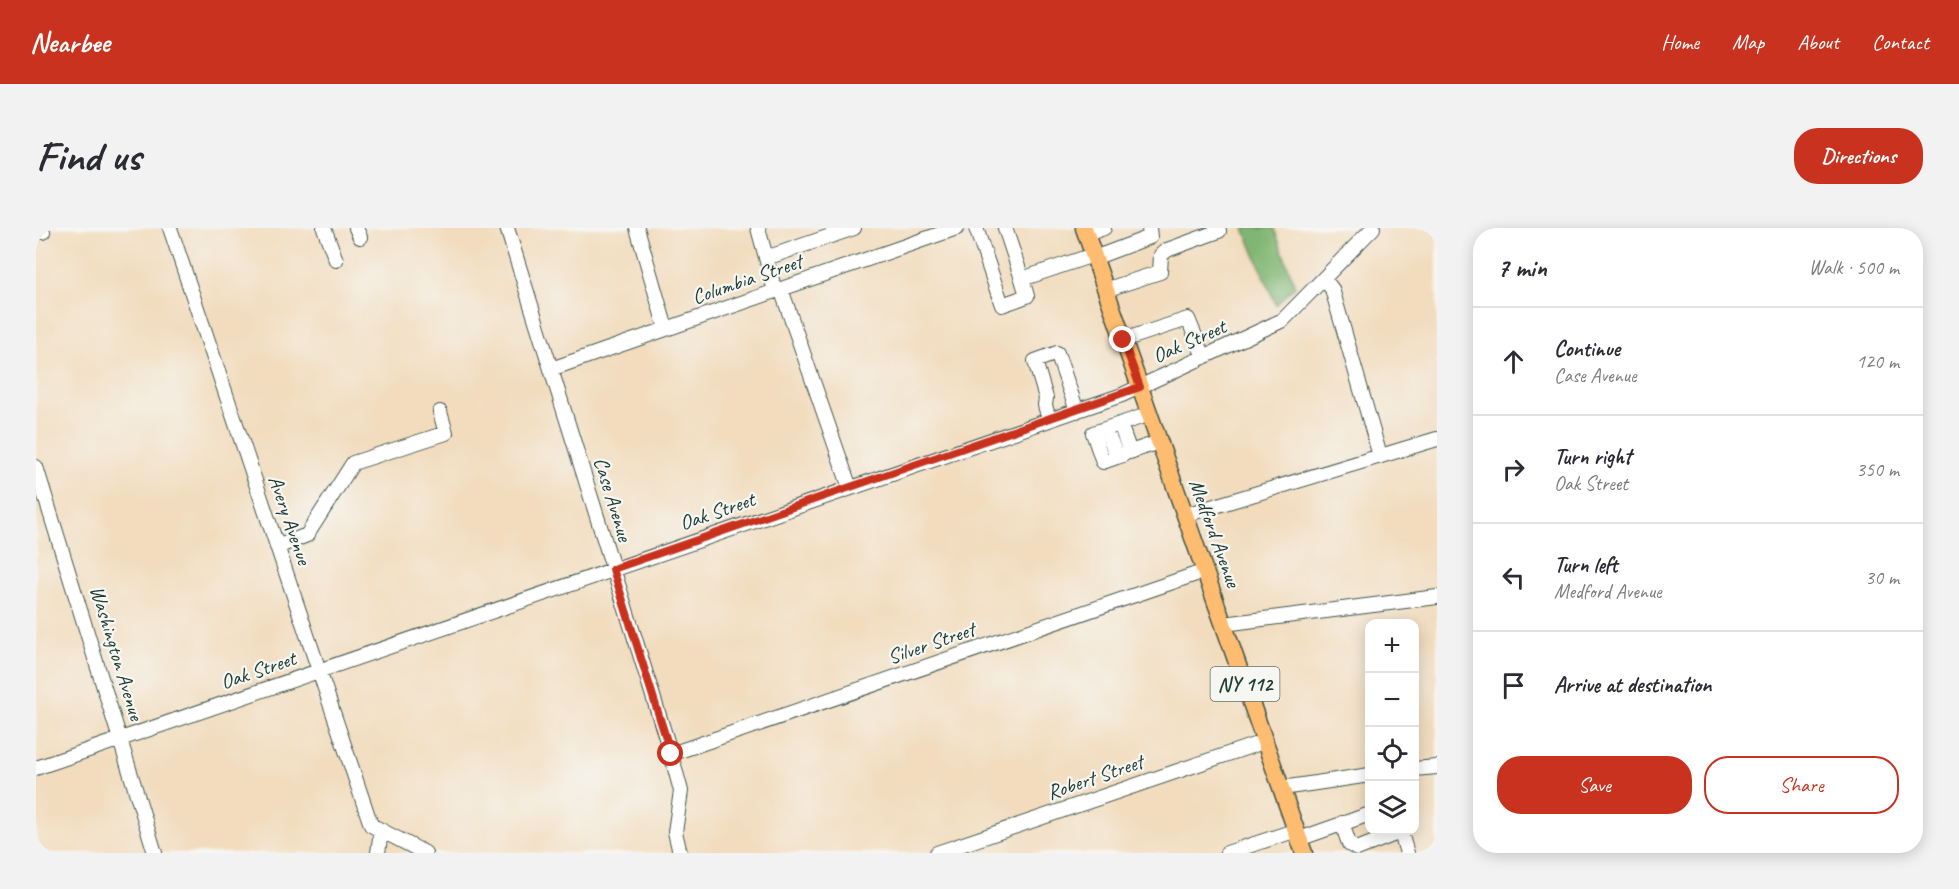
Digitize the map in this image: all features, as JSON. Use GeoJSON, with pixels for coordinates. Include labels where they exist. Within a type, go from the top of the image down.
{"type":"FeatureCollection","features":[{"type":"Feature","properties":{"kind":"main road","name":"Medford Avenue"},"geometry":{"type":"LineString","coordinates":[[1085,231],[1300,841]]}},
{"type":"Feature","properties":{"kind":"street","name":"Avery Avenue"},"geometry":{"type":"LineString","coordinates":[[170,228],[318,671],[376,828]]}},
{"type":"Feature","properties":{"kind":"street"},"geometry":{"type":"LineString","coordinates":[[324,228],[336,260]]}},
{"type":"Feature","properties":{"kind":"street","name":"Case Avenue"},"geometry":{"type":"LineString","coordinates":[[507,228],[671,754],[681,791],[675,832],[680,853]]}},
{"type":"Feature","properties":{"kind":"street"},"geometry":{"type":"LineString","coordinates":[[637,228],[666,329]]}},
{"type":"Feature","properties":{"kind":"street"},"geometry":{"type":"LineString","coordinates":[[758,228],[766,258],[850,488]]}},
{"type":"Feature","properties":{"kind":"street"},"geometry":{"type":"LineString","coordinates":[[766,258],[854,228]]}},
{"type":"Feature","properties":{"kind":"street","name":"Columbia Street"},"geometry":{"type":"LineString","coordinates":[[551,369],[778,290],[923,233],[957,228]]}},
{"type":"Feature","properties":{"kind":"street"},"geometry":{"type":"LineString","coordinates":[[976,228],[1002,304],[1027,296],[1005,228]]}},
{"type":"Feature","properties":{"kind":"street"},"geometry":{"type":"LineString","coordinates":[[1085,231],[1104,228]]}},
{"type":"Feature","properties":{"kind":"street"},"geometry":{"type":"LineString","coordinates":[[1022,279],[1150,237],[1149,228]]}},
{"type":"Feature","properties":{"kind":"street","name":"Oak Street"},"geometry":{"type":"LineString","coordinates":[[36,768],[1083,409],[1140,387],[1283,320],[1370,230]]}},
{"type":"Feature","properties":{"kind":"street"},"geometry":{"type":"LineString","coordinates":[[1105,290],[1160,272],[1161,255],[1167,250],[1219,231]]}},
{"type":"Feature","properties":{"kind":"street"},"geometry":{"type":"LineString","coordinates":[[1324,279],[1332,289],[1380,456]]}},
{"type":"Feature","properties":{"kind":"street"},"geometry":{"type":"LineString","coordinates":[[1123,340],[1188,319],[1204,357]]}},
{"type":"Feature","properties":{"kind":"street"},"geometry":{"type":"LineString","coordinates":[[1049,420],[1045,405],[1047,398],[1035,361],[1057,354],[1083,409],[1124,455]]}},
{"type":"Feature","properties":{"kind":"street"},"geometry":{"type":"LineString","coordinates":[[277,547],[307,535],[353,463],[446,433],[440,412]]}},
{"type":"Feature","properties":{"kind":"street"},"geometry":{"type":"LineString","coordinates":[[1104,430],[1150,414]]}},
{"type":"Feature","properties":{"kind":"street"},"geometry":{"type":"LineString","coordinates":[[1104,430],[1103,462],[1160,442]]}},
{"type":"Feature","properties":{"kind":"street"},"geometry":{"type":"LineString","coordinates":[[1185,515],[1437,439]]}},
{"type":"Feature","properties":{"kind":"street","name":"Washington Avenue"},"geometry":{"type":"LineString","coordinates":[[36,467],[122,739],[155,853]]}},
{"type":"Feature","properties":{"kind":"street","name":"Silver Street"},"geometry":{"type":"LineString","coordinates":[[671,754],[1205,571]]}},
{"type":"Feature","properties":{"kind":"street"},"geometry":{"type":"LineString","coordinates":[[1224,624],[1437,597]]}},
{"type":"Feature","properties":{"kind":"street","name":"Robert Street"},"geometry":{"type":"LineString","coordinates":[[938,853],[1266,741]]}},
{"type":"Feature","properties":{"kind":"street"},"geometry":{"type":"LineString","coordinates":[[1419,769],[1437,767]]}},
{"type":"Feature","properties":{"kind":"street"},"geometry":{"type":"LineString","coordinates":[[1282,788],[1365,776]]}},
{"type":"Feature","properties":{"kind":"street"},"geometry":{"type":"LineString","coordinates":[[1227,853],[1300,841],[1365,816]]}},
{"type":"Feature","properties":{"kind":"street"},"geometry":{"type":"LineString","coordinates":[[1342,823],[1345,849],[1357,849],[1390,835]]}},
{"type":"Feature","properties":{"kind":"street"},"geometry":{"type":"LineString","coordinates":[[376,828],[378,853]]}},
{"type":"Feature","properties":{"kind":"street"},"geometry":{"type":"LineString","coordinates":[[376,828],[425,853]]}},
{"type":"Feature","properties":{"kind":"street"},"geometry":{"type":"LineString","coordinates":[[1401,835],[1407,853]]}},
{"type":"Feature","properties":{"kind":"green space"},"geometry":{"type":"Polygon","coordinates":[[[1244,228],[1274,228],[1295,286],[1276,305],[1244,228]]]}},
{"type":"Feature","properties":{"kind":"route"},"geometry":{"type":"LineString","coordinates":[[671,754],[613,569],[1088,407],[1140,387],[1123,340]]}}]}
